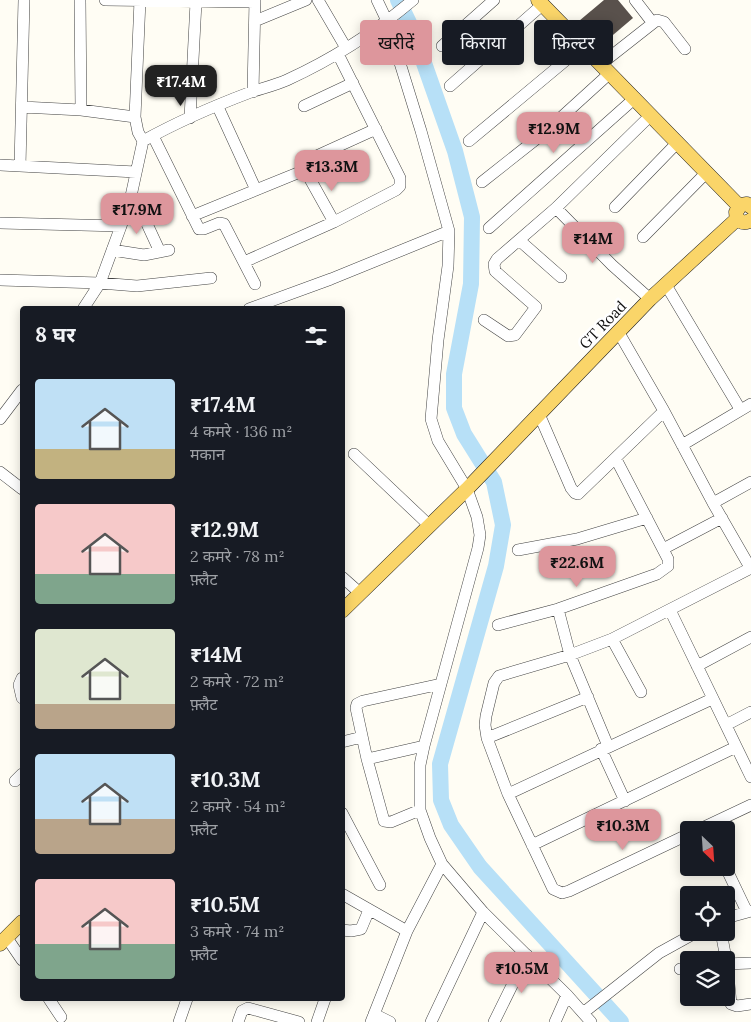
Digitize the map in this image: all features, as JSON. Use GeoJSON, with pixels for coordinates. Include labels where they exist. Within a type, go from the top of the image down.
{"type":"FeatureCollection","features":[{"type":"Feature","properties":{"kind":"main road"},"geometry":{"type":"LineString","coordinates":[[540,2],[558,20]]}},
{"type":"Feature","properties":{"kind":"main road"},"geometry":{"type":"LineString","coordinates":[[603,65],[707,172],[746,209]]}},
{"type":"Feature","properties":{"kind":"main road","name":"GT Road"},"geometry":{"type":"LineString","coordinates":[[345,608],[430,526],[650,299],[746,209]]}},
{"type":"Feature","properties":{"kind":"main road"},"geometry":{"type":"LineString","coordinates":[[4,941],[20,924]]}},
{"type":"Feature","properties":{"kind":"street"},"geometry":{"type":"LineString","coordinates":[[20,166],[24,0]]}},
{"type":"Feature","properties":{"kind":"street"},"geometry":{"type":"LineString","coordinates":[[80,0],[82,110]]}},
{"type":"Feature","properties":{"kind":"street"},"geometry":{"type":"LineString","coordinates":[[105,0],[255,1],[252,92]]}},
{"type":"Feature","properties":{"kind":"street"},"geometry":{"type":"LineString","coordinates":[[255,22],[306,0]]}},
{"type":"Feature","properties":{"kind":"street"},"geometry":{"type":"LineString","coordinates":[[244,262],[334,222],[396,190],[400,186],[400,178],[353,83],[342,51],[318,0]]}},
{"type":"Feature","properties":{"kind":"street"},"geometry":{"type":"LineString","coordinates":[[377,0],[387,20]]}},
{"type":"Feature","properties":{"kind":"street"},"geometry":{"type":"LineString","coordinates":[[471,20],[494,0]]}},
{"type":"Feature","properties":{"kind":"street"},"geometry":{"type":"LineString","coordinates":[[635,0],[652,22]]}},
{"type":"Feature","properties":{"kind":"street"},"geometry":{"type":"LineString","coordinates":[[140,1],[136,117],[138,132],[148,138],[199,229],[219,222],[224,224],[255,284]]}},
{"type":"Feature","properties":{"kind":"street"},"geometry":{"type":"LineString","coordinates":[[190,118],[196,2]]}},
{"type":"Feature","properties":{"kind":"street"},"geometry":{"type":"LineString","coordinates":[[388,20],[411,2]]}},
{"type":"Feature","properties":{"kind":"street"},"geometry":{"type":"LineString","coordinates":[[450,86],[540,2]]}},
{"type":"Feature","properties":{"kind":"street"},"geometry":{"type":"LineString","coordinates":[[482,182],[544,133],[652,22],[657,20],[664,22],[685,50]]}},
{"type":"Feature","properties":{"kind":"street"},"geometry":{"type":"LineString","coordinates":[[85,306],[100,283],[121,226],[148,138],[252,92],[285,81],[342,51],[360,39]]}},
{"type":"Feature","properties":{"kind":"street"},"geometry":{"type":"LineString","coordinates":[[401,65],[435,177],[449,231],[448,266],[438,340],[431,418],[438,441],[470,485],[480,535],[420,764],[420,810],[442,864],[483,912],[567,996],[587,1010],[591,1022]]}},
{"type":"Feature","properties":{"kind":"street"},"geometry":{"type":"LineString","coordinates":[[469,141],[560,65]]}},
{"type":"Feature","properties":{"kind":"street"},"geometry":{"type":"LineString","coordinates":[[304,106],[353,83]]}},
{"type":"Feature","properties":{"kind":"street"},"geometry":{"type":"LineString","coordinates":[[489,228],[635,98]]}},
{"type":"Feature","properties":{"kind":"street"},"geometry":{"type":"LineString","coordinates":[[22,107],[82,110],[136,117]]}},
{"type":"Feature","properties":{"kind":"street"},"geometry":{"type":"LineString","coordinates":[[218,107],[256,190]]}},
{"type":"Feature","properties":{"kind":"street"},"geometry":{"type":"LineString","coordinates":[[484,320],[508,336],[513,336],[535,310],[534,305],[495,270],[494,267],[497,259],[556,208],[651,115]]}},
{"type":"Feature","properties":{"kind":"street"},"geometry":{"type":"LineString","coordinates":[[334,222],[305,165],[310,159],[376,129]]}},
{"type":"Feature","properties":{"kind":"street"},"geometry":{"type":"LineString","coordinates":[[615,207],[678,142]]}},
{"type":"Feature","properties":{"kind":"street"},"geometry":{"type":"LineString","coordinates":[[0,165],[136,172]]}},
{"type":"Feature","properties":{"kind":"street"},"geometry":{"type":"LineString","coordinates":[[192,216],[306,170]]}},
{"type":"Feature","properties":{"kind":"street"},"geometry":{"type":"LineString","coordinates":[[643,237],[707,172]]}},
{"type":"Feature","properties":{"kind":"street"},"geometry":{"type":"LineString","coordinates":[[112,250],[140,255],[164,251],[142,213],[138,208],[128,204]]}},
{"type":"Feature","properties":{"kind":"street"},"geometry":{"type":"LineString","coordinates":[[556,208],[612,265],[650,299]]}},
{"type":"Feature","properties":{"kind":"street"},"geometry":{"type":"LineString","coordinates":[[0,222],[121,226]]}},
{"type":"Feature","properties":{"kind":"street"},"geometry":{"type":"LineString","coordinates":[[257,306],[331,279],[449,231]]}},
{"type":"Feature","properties":{"kind":"street"},"geometry":{"type":"LineString","coordinates":[[519,240],[561,276]]}},
{"type":"Feature","properties":{"kind":"street"},"geometry":{"type":"LineString","coordinates":[[0,280],[150,285],[211,278]]}},
{"type":"Feature","properties":{"kind":"street"},"geometry":{"type":"LineString","coordinates":[[666,285],[740,409]]}},
{"type":"Feature","properties":{"kind":"street"},"geometry":{"type":"LineString","coordinates":[[619,333],[664,411],[713,503],[749,563],[670,610],[612,638],[570,655],[499,676],[494,683],[485,725],[487,738],[508,794],[553,889],[562,893],[680,838]]}},
{"type":"Feature","properties":{"kind":"street"},"geometry":{"type":"LineString","coordinates":[[0,419],[20,393]]}},
{"type":"Feature","properties":{"kind":"street"},"geometry":{"type":"LineString","coordinates":[[682,445],[751,404]]}},
{"type":"Feature","properties":{"kind":"street"},"geometry":{"type":"LineString","coordinates":[[539,414],[575,493],[581,492],[664,411]]}},
{"type":"Feature","properties":{"kind":"street"},"geometry":{"type":"LineString","coordinates":[[354,454],[430,526]]}},
{"type":"Feature","properties":{"kind":"street"},"geometry":{"type":"LineString","coordinates":[[498,625],[558,609],[664,570],[668,562],[663,549],[616,459]]}},
{"type":"Feature","properties":{"kind":"street"},"geometry":{"type":"LineString","coordinates":[[0,472],[20,487]]}},
{"type":"Feature","properties":{"kind":"street"},"geometry":{"type":"LineString","coordinates":[[713,503],[751,482]]}},
{"type":"Feature","properties":{"kind":"street"},"geometry":{"type":"LineString","coordinates":[[518,550],[577,539],[647,518]]}},
{"type":"Feature","properties":{"kind":"street"},"geometry":{"type":"LineString","coordinates":[[663,549],[722,518]]}},
{"type":"Feature","properties":{"kind":"street"},"geometry":{"type":"LineString","coordinates":[[345,580],[360,593]]}},
{"type":"Feature","properties":{"kind":"street"},"geometry":{"type":"LineString","coordinates":[[558,609],[570,655],[588,697],[625,801]]}},
{"type":"Feature","properties":{"kind":"street"},"geometry":{"type":"LineString","coordinates":[[670,610],[751,777]]}},
{"type":"Feature","properties":{"kind":"street"},"geometry":{"type":"LineString","coordinates":[[697,666],[751,637]]}},
{"type":"Feature","properties":{"kind":"street"},"geometry":{"type":"LineString","coordinates":[[612,638],[641,692]]}},
{"type":"Feature","properties":{"kind":"street"},"geometry":{"type":"LineString","coordinates":[[420,810],[391,822],[384,821],[367,759],[356,708],[360,702],[441,684]]}},
{"type":"Feature","properties":{"kind":"street"},"geometry":{"type":"LineString","coordinates":[[487,738],[588,697]]}},
{"type":"Feature","properties":{"kind":"street"},"geometry":{"type":"LineString","coordinates":[[508,794],[712,699]]}},
{"type":"Feature","properties":{"kind":"street"},"geometry":{"type":"LineString","coordinates":[[726,725],[751,712]]}},
{"type":"Feature","properties":{"kind":"street"},"geometry":{"type":"LineString","coordinates":[[345,741],[362,737]]}},
{"type":"Feature","properties":{"kind":"street"},"geometry":{"type":"LineString","coordinates":[[367,759],[424,746]]}},
{"type":"Feature","properties":{"kind":"street"},"geometry":{"type":"LineString","coordinates":[[532,844],[736,747]]}},
{"type":"Feature","properties":{"kind":"street"},"geometry":{"type":"LineString","coordinates":[[720,821],[751,805]]}},
{"type":"Feature","properties":{"kind":"street"},"geometry":{"type":"LineString","coordinates":[[345,819],[380,885]]}},
{"type":"Feature","properties":{"kind":"street"},"geometry":{"type":"LineString","coordinates":[[390,1022],[373,1018],[407,932],[442,864]]}},
{"type":"Feature","properties":{"kind":"street"},"geometry":{"type":"LineString","coordinates":[[730,876],[749,911],[735,915]]}},
{"type":"Feature","properties":{"kind":"street"},"geometry":{"type":"LineString","coordinates":[[345,896],[407,932]]}},
{"type":"Feature","properties":{"kind":"street"},"geometry":{"type":"LineString","coordinates":[[345,930],[361,929],[369,910]]}},
{"type":"Feature","properties":{"kind":"street"},"geometry":{"type":"LineString","coordinates":[[431,1022],[483,912]]}},
{"type":"Feature","properties":{"kind":"street"},"geometry":{"type":"LineString","coordinates":[[4,941],[20,958]]}},
{"type":"Feature","properties":{"kind":"street"},"geometry":{"type":"LineString","coordinates":[[587,1010],[659,953],[681,941]]}},
{"type":"Feature","properties":{"kind":"street"},"geometry":{"type":"LineString","coordinates":[[494,1022],[527,955]]}},
{"type":"Feature","properties":{"kind":"street"},"geometry":{"type":"LineString","coordinates":[[735,964],[751,963]]}},
{"type":"Feature","properties":{"kind":"street"},"geometry":{"type":"LineString","coordinates":[[554,1022],[567,996]]}},
{"type":"Feature","properties":{"kind":"street"},"geometry":{"type":"LineString","coordinates":[[50,1001],[61,1017]]}},
{"type":"Feature","properties":{"kind":"street"},"geometry":{"type":"LineString","coordinates":[[179,1022],[186,1001]]}},
{"type":"Feature","properties":{"kind":"street"},"geometry":{"type":"LineString","coordinates":[[317,1022],[324,1001]]}},
{"type":"Feature","properties":{"kind":"street"},"geometry":{"type":"LineString","coordinates":[[735,1005],[751,1004]]}},
{"type":"Feature","properties":{"kind":"street"},"geometry":{"type":"LineString","coordinates":[[238,1022],[242,1012],[248,1008],[299,1022]]}},
{"type":"Feature","properties":{"kind":"building"},"geometry":{"type":"Polygon","coordinates":[[[604,0],[618,0],[633,18],[613,35],[613,20],[580,20],[604,0]]]}},
{"type":"Feature","properties":{"kind":"waterway"},"geometry":{"type":"LineString","coordinates":[[398,0],[412,29],[455,151],[472,217],[471,284],[454,374],[454,408],[464,434],[494,482],[503,525],[496,566],[440,764],[441,800],[451,825],[480,867],[621,1022]]}}]}
